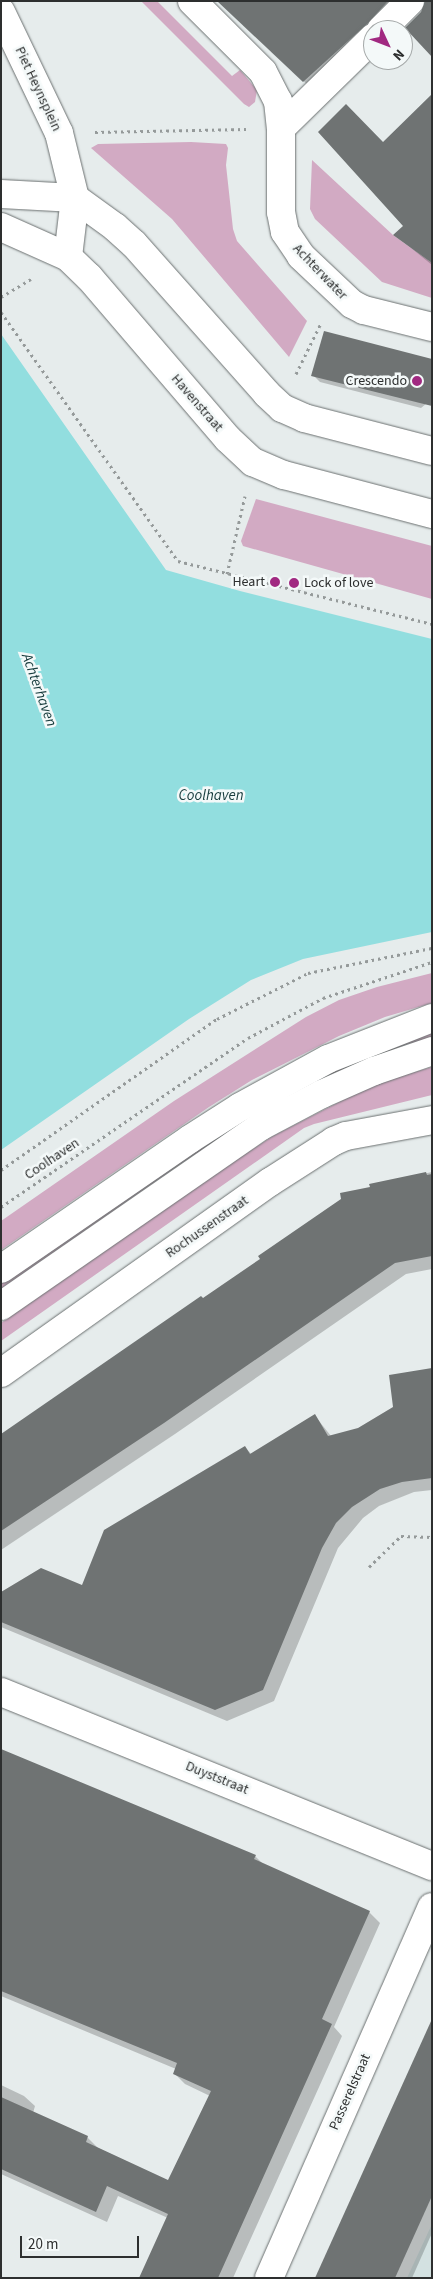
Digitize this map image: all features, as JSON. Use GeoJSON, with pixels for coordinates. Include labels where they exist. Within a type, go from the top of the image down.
{"type":"FeatureCollection","features":[{"type":"Feature","properties":{"kind":"street"},"geometry":{"type":"LineString","coordinates":[[192,1],[262,72],[278,101],[281,128]]}},
{"type":"Feature","properties":{"kind":"street"},"geometry":{"type":"LineString","coordinates":[[391,20],[410,1]]}},
{"type":"Feature","properties":{"kind":"street","name":"Piet Heynsplein"},"geometry":{"type":"LineString","coordinates":[[1,12],[59,133],[75,198],[68,257]]}},
{"type":"Feature","properties":{"kind":"street"},"geometry":{"type":"LineString","coordinates":[[281,128],[363,48]]}},
{"type":"Feature","properties":{"kind":"street","name":"Achterwater"},"geometry":{"type":"LineString","coordinates":[[281,128],[281,212],[285,232],[301,256],[352,304],[364,310],[432,327]]}},
{"type":"Feature","properties":{"kind":"street"},"geometry":{"type":"LineString","coordinates":[[1,194],[75,198],[115,227],[134,244],[267,394],[282,408],[304,418],[432,451]]}},
{"type":"Feature","properties":{"kind":"street","name":"Havenstraat"},"geometry":{"type":"LineString","coordinates":[[1,227],[68,257],[89,277],[228,439],[253,462],[284,475],[432,514]]}},
{"type":"Feature","properties":{"kind":"street"},"geometry":{"type":"LineString","coordinates":[[1,1269],[190,1139],[270,1089],[328,1059],[432,1018]]}},
{"type":"Feature","properties":{"kind":"street"},"geometry":{"type":"LineString","coordinates":[[1,1306],[261,1126],[322,1094],[374,1071],[432,1051]]}},
{"type":"Feature","properties":{"kind":"street","name":"Rochussenstraat"},"geometry":{"type":"LineString","coordinates":[[1,1374],[270,1182],[334,1141],[346,1136],[432,1120]]}},
{"type":"Feature","properties":{"kind":"street","name":"Duyststraat"},"geometry":{"type":"LineString","coordinates":[[1,1692],[432,1866]]}},
{"type":"Feature","properties":{"kind":"street","name":"Passerelstraat"},"geometry":{"type":"LineString","coordinates":[[269,2278],[432,1907]]}},
{"type":"Feature","properties":{"kind":"path"},"geometry":{"type":"LineString","coordinates":[[115,132],[281,128]]}},
{"type":"Feature","properties":{"kind":"path"},"geometry":{"type":"LineString","coordinates":[[1,312],[178,561],[432,624]]}},
{"type":"Feature","properties":{"kind":"path"},"geometry":{"type":"LineString","coordinates":[[303,358],[319,328]]}},
{"type":"Feature","properties":{"kind":"path"},"geometry":{"type":"LineString","coordinates":[[227,574],[253,462]]}},
{"type":"Feature","properties":{"kind":"path","name":"Coolhaven"},"geometry":{"type":"LineString","coordinates":[[1,1170],[217,1019],[308,973],[432,948]]}},
{"type":"Feature","properties":{"kind":"path","name":"Coolhaven"},"geometry":{"type":"LineString","coordinates":[[1,1207],[248,1038],[324,998],[432,962]]}},
{"type":"Feature","properties":{"kind":"path"},"geometry":{"type":"LineString","coordinates":[[369,1567],[401,1536],[432,1536]]}},
{"type":"Feature","properties":{"kind":"shaded area"},"geometry":{"type":"Polygon","coordinates":[[[141,1],[157,1],[232,76],[240,70],[257,90],[255,102],[249,107],[244,104],[141,1]]]}},
{"type":"Feature","properties":{"kind":"shaded area"},"geometry":{"type":"Polygon","coordinates":[[[191,142],[226,144],[228,148],[226,165],[233,229],[237,241],[307,321],[289,357],[172,219],[91,148],[98,144],[191,142]]]}},
{"type":"Feature","properties":{"kind":"shaded area"},"geometry":{"type":"Polygon","coordinates":[[[312,160],[393,235],[432,263],[432,298],[382,282],[315,219],[310,209],[312,160]]]}},
{"type":"Feature","properties":{"kind":"shaded area"},"geometry":{"type":"Polygon","coordinates":[[[256,499],[432,546],[432,599],[243,546],[241,541],[256,499]]]}},
{"type":"Feature","properties":{"kind":"shaded area"},"geometry":{"type":"Polygon","coordinates":[[[432,973],[432,1003],[385,1017],[339,1036],[252,1080],[209,1107],[1,1250],[1,1221],[174,1101],[306,1017],[339,1000],[377,987],[432,973]]]}},
{"type":"Feature","properties":{"kind":"shaded area"},"geometry":{"type":"Polygon","coordinates":[[[432,1031],[432,1038],[407,1044],[375,1056],[223,1137],[183,1162],[1,1289],[1,1283],[181,1156],[302,1084],[432,1031]]]}},
{"type":"Feature","properties":{"kind":"shaded area"},"geometry":{"type":"Polygon","coordinates":[[[432,1067],[432,1095],[304,1128],[1,1341],[1,1323],[214,1174],[273,1136],[374,1084],[432,1067]]]}},
{"type":"Feature","properties":{"kind":"shaded area"},"geometry":{"type":"Polygon","coordinates":[[[432,2224],[432,2278],[407,2278],[432,2224]]]}},
{"type":"Feature","properties":{"kind":"water","name":"Achterhaven"},"geometry":{"type":"Polygon","coordinates":[[[1,334],[166,570],[240,591],[432,639],[432,932],[303,959],[251,980],[189,1019],[1,1150],[1,334]]]}},
{"type":"Feature","properties":{"kind":"building"},"geometry":{"type":"Polygon","coordinates":[[[217,1],[388,1],[371,20],[363,20],[363,28],[303,82],[217,1]]]}},
{"type":"Feature","properties":{"kind":"building"},"geometry":{"type":"Polygon","coordinates":[[[425,1],[432,1],[432,57],[413,37],[413,20],[421,12],[425,1]]]}},
{"type":"Feature","properties":{"kind":"building"},"geometry":{"type":"Polygon","coordinates":[[[432,94],[432,263],[393,235],[403,226],[318,132],[346,104],[383,142],[432,94]]]}},
{"type":"Feature","properties":{"kind":"building"},"geometry":{"type":"Polygon","coordinates":[[[324,331],[432,359],[432,406],[311,376],[324,331]]]}},
{"type":"Feature","properties":{"kind":"building"},"geometry":{"type":"Polygon","coordinates":[[[426,1172],[427,1175],[432,1174],[432,1256],[395,1263],[164,1423],[1,1531],[1,1434],[201,1296],[203,1298],[260,1259],[258,1256],[341,1199],[340,1193],[370,1187],[369,1184],[426,1172]]]}},
{"type":"Feature","properties":{"kind":"building"},"geometry":{"type":"Polygon","coordinates":[[[432,1368],[432,1478],[402,1482],[380,1489],[352,1507],[336,1523],[322,1548],[263,1690],[215,1710],[1,1622],[1,1592],[41,1568],[82,1585],[104,1530],[245,1446],[250,1454],[315,1414],[328,1436],[358,1428],[393,1407],[389,1375],[432,1368]]]}},
{"type":"Feature","properties":{"kind":"building"},"geometry":{"type":"Polygon","coordinates":[[[1,1749],[256,1855],[254,1859],[370,1911],[322,2019],[332,2024],[218,2278],[139,2278],[168,2214],[107,2186],[96,2212],[1,2169],[1,2097],[88,2136],[86,2142],[168,2180],[211,2091],[173,2074],[177,2063],[1,1991],[1,1749]]]}},
{"type":"Feature","properties":{"kind":"building"},"geometry":{"type":"Polygon","coordinates":[[[432,2019],[432,2196],[395,2278],[315,2278],[432,2019]]]}},
{"type":"Feature","properties":{"kind":"place","name":"Crescendo"},"geometry":{"type":"Point","coordinates":[417,381]}},
{"type":"Feature","properties":{"kind":"place","name":"Heart"},"geometry":{"type":"Point","coordinates":[275,582]}},
{"type":"Feature","properties":{"kind":"place","name":"Lock of love"},"geometry":{"type":"Point","coordinates":[294,583]}}]}
